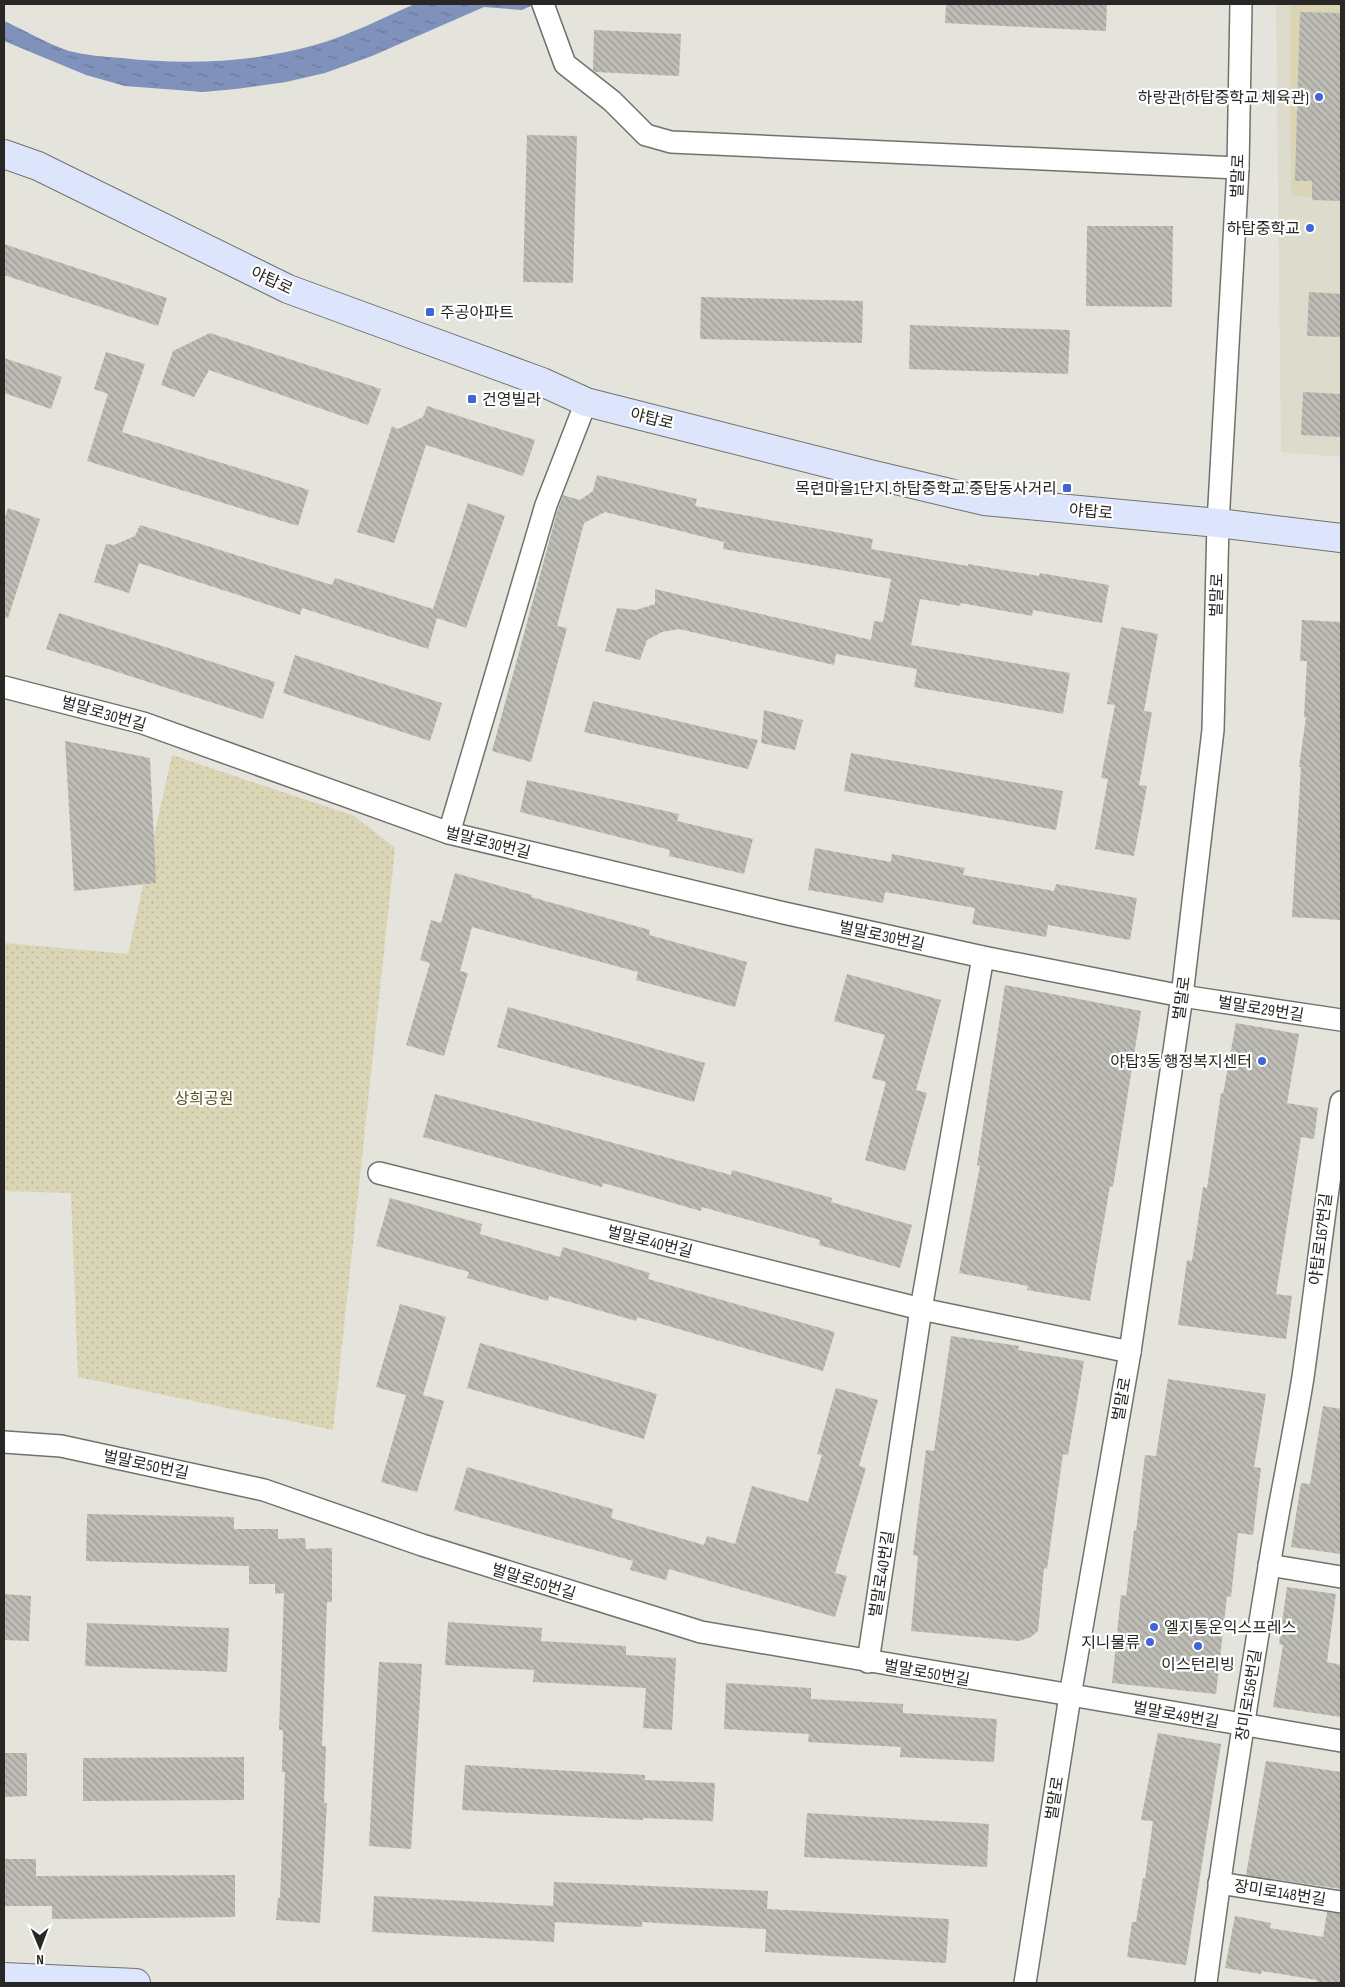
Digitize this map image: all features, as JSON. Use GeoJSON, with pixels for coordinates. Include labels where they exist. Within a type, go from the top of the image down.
{"type":"FeatureCollection","features":[{"type":"Feature","properties":{"kind":"street","name":"벌말로"},"geometry":{"type":"LineString","coordinates":[[1026,1983],[1070,1696],[1130,1352],[1182,996],[1212,730],[1218,523],[1238,168],[1241,4]]}},
{"type":"Feature","properties":{"kind":"street"},"geometry":{"type":"LineString","coordinates":[[546,10],[565,64],[612,101],[646,135],[671,142],[1238,168]]}},
{"type":"Feature","properties":{"kind":"street","name":"야탑로"},"geometry":{"type":"LineString","coordinates":[[4,154],[38,166],[288,289],[542,382],[586,402],[984,501],[1218,523],[1341,538]]}},
{"type":"Feature","properties":{"kind":"street"},"geometry":{"type":"LineString","coordinates":[[449,833],[546,506],[586,402]]}},
{"type":"Feature","properties":{"kind":"street","name":"벌말로30번길"},"geometry":{"type":"LineString","coordinates":[[4,687],[143,723],[449,833],[784,913],[983,957],[1182,996]]}},
{"type":"Feature","properties":{"kind":"street"},"geometry":{"type":"LineString","coordinates":[[921,1309],[983,957]]}},
{"type":"Feature","properties":{"kind":"street","name":"벌말로29번길"},"geometry":{"type":"LineString","coordinates":[[1182,996],[1341,1020]]}},
{"type":"Feature","properties":{"kind":"street","name":"야탑로167번길"},"geometry":{"type":"LineString","coordinates":[[1302,1378],[1335,1179],[1341,1102]]}},
{"type":"Feature","properties":{"kind":"street","name":"벌말로40번길"},"geometry":{"type":"LineString","coordinates":[[379,1173],[921,1309],[1130,1352]]}},
{"type":"Feature","properties":{"kind":"street","name":"벌말로40번길"},"geometry":{"type":"LineString","coordinates":[[868,1662],[921,1309]]}},
{"type":"Feature","properties":{"kind":"street","name":"장미로156번길"},"geometry":{"type":"LineString","coordinates":[[1206,1983],[1243,1726],[1302,1378]]}},
{"type":"Feature","properties":{"kind":"street","name":"벌말로50번길"},"geometry":{"type":"LineString","coordinates":[[4,1442],[61,1446],[264,1490],[422,1545],[701,1632],[1070,1696]]}},
{"type":"Feature","properties":{"kind":"street"},"geometry":{"type":"LineString","coordinates":[[1269,1565],[1341,1577]]}},
{"type":"Feature","properties":{"kind":"street","name":"벌말로49번길"},"geometry":{"type":"LineString","coordinates":[[1070,1696],[1341,1741]]}},
{"type":"Feature","properties":{"kind":"street","name":"장미로148번길"},"geometry":{"type":"LineString","coordinates":[[1219,1883],[1341,1902]]}},
{"type":"Feature","properties":{"kind":"street"},"geometry":{"type":"LineString","coordinates":[[4,1977],[136,1983]]}},
{"type":"Feature","properties":{"kind":"shaded area","name":"하탑중학교"},"geometry":{"type":"Polygon","coordinates":[[[1276,4],[1341,4],[1341,457],[1281,452],[1276,4]]]}},
{"type":"Feature","properties":{"kind":"green space","name":"하랑관(하탑중학교 체육관)"},"geometry":{"type":"Polygon","coordinates":[[[1290,4],[1341,4],[1341,198],[1291,196],[1290,4]]]}},
{"type":"Feature","properties":{"kind":"green space","name":"상희공원"},"geometry":{"type":"Polygon","coordinates":[[[172,755],[354,816],[395,848],[333,1430],[78,1377],[71,1193],[4,1191],[4,943],[128,954],[172,755]]]}},
{"type":"Feature","properties":{"kind":"water"},"geometry":{"type":"Polygon","coordinates":[[[415,4],[535,4],[522,10],[484,7],[372,56],[325,73],[286,82],[203,92],[125,86],[86,75],[4,41],[4,21],[44,41],[82,54],[174,62],[227,60],[280,53],[331,40],[415,4]]]}},
{"type":"Feature","properties":{"kind":"building"},"geometry":{"type":"Polygon","coordinates":[[[946,4],[1107,4],[1106,31],[945,23],[946,4]]]}},
{"type":"Feature","properties":{"kind":"building","name":"하랑관(하탑중학교 체육관)"},"geometry":{"type":"Polygon","coordinates":[[[1300,12],[1341,13],[1341,201],[1312,200],[1312,181],[1295,181],[1300,12]]]}},
{"type":"Feature","properties":{"kind":"building"},"geometry":{"type":"Polygon","coordinates":[[[594,30],[681,34],[679,76],[596,72],[593,70],[594,30]]]}},
{"type":"Feature","properties":{"kind":"building"},"geometry":{"type":"Polygon","coordinates":[[[527,135],[577,136],[573,283],[523,282],[527,135]]]}},
{"type":"Feature","properties":{"kind":"building"},"geometry":{"type":"Polygon","coordinates":[[[1087,226],[1173,226],[1172,307],[1086,306],[1087,226]]]}},
{"type":"Feature","properties":{"kind":"building"},"geometry":{"type":"Polygon","coordinates":[[[4,244],[167,298],[158,326],[4,275],[4,244]]]}},
{"type":"Feature","properties":{"kind":"building"},"geometry":{"type":"Polygon","coordinates":[[[1309,292],[1341,294],[1341,337],[1307,336],[1309,292]]]}},
{"type":"Feature","properties":{"kind":"building"},"geometry":{"type":"Polygon","coordinates":[[[701,297],[863,301],[862,343],[700,339],[701,297]]]}},
{"type":"Feature","properties":{"kind":"building"},"geometry":{"type":"Polygon","coordinates":[[[910,325],[1070,330],[1068,374],[909,369],[910,325]]]}},
{"type":"Feature","properties":{"kind":"building"},"geometry":{"type":"Polygon","coordinates":[[[210,333],[381,389],[368,425],[209,370],[194,397],[161,385],[173,351],[210,333]]]}},
{"type":"Feature","properties":{"kind":"building"},"geometry":{"type":"Polygon","coordinates":[[[106,352],[145,364],[122,432],[309,490],[298,526],[87,461],[108,394],[94,389],[106,352]]]}},
{"type":"Feature","properties":{"kind":"building"},"geometry":{"type":"Polygon","coordinates":[[[4,358],[62,377],[51,409],[4,393],[4,358]]]}},
{"type":"Feature","properties":{"kind":"building"},"geometry":{"type":"Polygon","coordinates":[[[1303,392],[1341,394],[1341,437],[1301,435],[1303,392]]]}},
{"type":"Feature","properties":{"kind":"building"},"geometry":{"type":"Polygon","coordinates":[[[427,406],[535,440],[523,476],[426,445],[394,543],[357,532],[392,426],[398,429],[423,417],[427,406]]]}},
{"type":"Feature","properties":{"kind":"building"},"geometry":{"type":"Polygon","coordinates":[[[597,475],[697,499],[695,506],[873,539],[871,549],[968,566],[968,564],[1039,576],[1040,573],[1109,585],[1102,623],[1033,610],[1032,616],[961,603],[960,606],[920,599],[911,645],[1070,673],[1063,714],[914,687],[917,669],[836,654],[834,665],[679,629],[662,632],[647,640],[640,660],[605,651],[617,608],[636,610],[655,604],[655,589],[871,640],[874,621],[883,622],[891,579],[723,549],[724,542],[605,512],[584,523],[557,626],[567,628],[531,762],[492,751],[563,495],[580,500],[593,491],[597,475]]]}},
{"type":"Feature","properties":{"kind":"building"},"geometry":{"type":"Polygon","coordinates":[[[468,503],[505,516],[466,628],[437,618],[428,649],[302,608],[300,615],[139,563],[129,593],[94,582],[106,544],[114,545],[135,536],[140,525],[332,585],[335,578],[433,609],[468,503]]]}},
{"type":"Feature","properties":{"kind":"building"},"geometry":{"type":"Polygon","coordinates":[[[8,508],[40,519],[8,618],[4,617],[4,520],[8,508]]]}},
{"type":"Feature","properties":{"kind":"building"},"geometry":{"type":"Polygon","coordinates":[[[59,613],[275,682],[263,719],[46,649],[59,613]]]}},
{"type":"Feature","properties":{"kind":"building"},"geometry":{"type":"Polygon","coordinates":[[[1302,620],[1341,622],[1341,920],[1292,917],[1301,767],[1299,767],[1306,717],[1304,717],[1307,661],[1300,661],[1302,620]]]}},
{"type":"Feature","properties":{"kind":"building"},"geometry":{"type":"Polygon","coordinates":[[[1121,627],[1158,634],[1144,711],[1152,712],[1139,785],[1147,786],[1134,856],[1095,849],[1108,779],[1101,778],[1115,705],[1107,704],[1121,627]]]}},
{"type":"Feature","properties":{"kind":"building"},"geometry":{"type":"Polygon","coordinates":[[[295,655],[442,703],[430,741],[283,693],[295,655]]]}},
{"type":"Feature","properties":{"kind":"building"},"geometry":{"type":"Polygon","coordinates":[[[593,701],[758,740],[748,769],[584,732],[593,701]]]}},
{"type":"Feature","properties":{"kind":"building"},"geometry":{"type":"Polygon","coordinates":[[[764,710],[803,720],[795,750],[761,743],[764,710]]]}},
{"type":"Feature","properties":{"kind":"building"},"geometry":{"type":"Polygon","coordinates":[[[65,741],[150,758],[156,883],[74,891],[65,741]]]}},
{"type":"Feature","properties":{"kind":"building"},"geometry":{"type":"Polygon","coordinates":[[[851,753],[1063,791],[1056,830],[844,791],[851,753]]]}},
{"type":"Feature","properties":{"kind":"building"},"geometry":{"type":"Polygon","coordinates":[[[527,780],[679,814],[677,821],[753,839],[744,874],[669,856],[670,850],[520,812],[527,780]]]}},
{"type":"Feature","properties":{"kind":"building"},"geometry":{"type":"Polygon","coordinates":[[[815,848],[891,862],[892,854],[965,868],[963,875],[1054,891],[1056,884],[1137,898],[1130,940],[1048,925],[1046,937],[972,924],[975,908],[885,892],[883,903],[808,890],[815,848]]]}},
{"type":"Feature","properties":{"kind":"building"},"geometry":{"type":"Polygon","coordinates":[[[455,873],[532,895],[531,897],[650,930],[649,935],[747,962],[735,1007],[636,980],[638,972],[472,927],[460,971],[468,973],[444,1056],[406,1045],[430,963],[420,960],[431,920],[441,923],[455,873]]]}},
{"type":"Feature","properties":{"kind":"building"},"geometry":{"type":"Polygon","coordinates":[[[847,974],[941,1000],[916,1090],[927,1093],[905,1171],[865,1160],[886,1082],[872,1078],[885,1035],[834,1021],[847,974]]]}},
{"type":"Feature","properties":{"kind":"building"},"geometry":{"type":"Polygon","coordinates":[[[1005,985],[1141,1011],[1113,1187],[1110,1186],[1090,1301],[1027,1290],[1028,1286],[959,1273],[980,1166],[977,1165],[1005,985]]]}},
{"type":"Feature","properties":{"kind":"building"},"geometry":{"type":"Polygon","coordinates":[[[508,1007],[705,1063],[694,1102],[497,1047],[508,1007]]]}},
{"type":"Feature","properties":{"kind":"building"},"geometry":{"type":"Polygon","coordinates":[[[1236,1023],[1299,1034],[1287,1103],[1318,1108],[1314,1139],[1301,1137],[1276,1294],[1292,1296],[1286,1339],[1178,1325],[1187,1260],[1192,1261],[1203,1187],[1207,1188],[1221,1093],[1223,1094],[1236,1023]]]}},
{"type":"Feature","properties":{"kind":"building"},"geometry":{"type":"Polygon","coordinates":[[[435,1094],[731,1175],[732,1170],[832,1198],[831,1202],[912,1225],[900,1268],[819,1245],[820,1240],[702,1207],[701,1211],[603,1183],[602,1187],[423,1137],[435,1094]]]}},
{"type":"Feature","properties":{"kind":"building"},"geometry":{"type":"Polygon","coordinates":[[[390,1198],[482,1224],[480,1234],[560,1257],[563,1247],[650,1273],[648,1279],[835,1332],[823,1371],[637,1317],[636,1321],[549,1296],[548,1301],[467,1278],[469,1272],[376,1246],[390,1198]]]}},
{"type":"Feature","properties":{"kind":"building"},"geometry":{"type":"Polygon","coordinates":[[[400,1304],[446,1317],[423,1395],[444,1401],[417,1492],[381,1482],[406,1395],[376,1387],[400,1304]]]}},
{"type":"Feature","properties":{"kind":"building"},"geometry":{"type":"Polygon","coordinates":[[[951,1336],[1019,1346],[1018,1350],[1084,1361],[1068,1455],[1063,1454],[1047,1569],[1044,1568],[1038,1631],[1031,1637],[1019,1641],[911,1631],[918,1556],[913,1555],[926,1450],[934,1451],[951,1336]]]}},
{"type":"Feature","properties":{"kind":"building"},"geometry":{"type":"Polygon","coordinates":[[[480,1343],[657,1394],[644,1439],[467,1388],[480,1343]]]}},
{"type":"Feature","properties":{"kind":"building"},"geometry":{"type":"Polygon","coordinates":[[[1168,1379],[1266,1394],[1254,1467],[1261,1468],[1253,1535],[1238,1533],[1231,1597],[1227,1596],[1216,1694],[1112,1683],[1121,1595],[1126,1596],[1145,1455],[1156,1456],[1168,1379]]]}},
{"type":"Feature","properties":{"kind":"building"},"geometry":{"type":"Polygon","coordinates":[[[836,1388],[878,1400],[859,1466],[866,1468],[835,1573],[847,1576],[835,1617],[669,1569],[666,1580],[630,1570],[633,1561],[454,1510],[467,1467],[613,1509],[611,1518],[704,1545],[707,1536],[735,1544],[752,1486],[808,1502],[822,1455],[817,1454],[836,1388]]]}},
{"type":"Feature","properties":{"kind":"building"},"geometry":{"type":"Polygon","coordinates":[[[1323,1406],[1341,1409],[1341,1554],[1291,1547],[1301,1483],[1310,1484],[1323,1406]]]}},
{"type":"Feature","properties":{"kind":"building"},"geometry":{"type":"Polygon","coordinates":[[[87,1514],[234,1517],[234,1529],[278,1529],[278,1539],[305,1538],[306,1549],[332,1548],[332,1602],[327,1602],[322,1746],[326,1746],[324,1803],[327,1803],[320,1923],[276,1920],[278,1898],[280,1898],[285,1772],[282,1772],[283,1730],[279,1730],[284,1593],[275,1594],[275,1584],[249,1584],[249,1566],[86,1561],[87,1514]]]}},
{"type":"Feature","properties":{"kind":"building"},"geometry":{"type":"Polygon","coordinates":[[[1287,1587],[1336,1594],[1327,1662],[1341,1665],[1341,1717],[1273,1707],[1283,1645],[1279,1644],[1287,1587]]]}},
{"type":"Feature","properties":{"kind":"building"},"geometry":{"type":"Polygon","coordinates":[[[4,1594],[31,1596],[29,1641],[4,1640],[4,1594]]]}},
{"type":"Feature","properties":{"kind":"building"},"geometry":{"type":"Polygon","coordinates":[[[448,1622],[542,1628],[541,1641],[626,1646],[626,1655],[676,1658],[672,1730],[643,1728],[646,1688],[533,1682],[534,1670],[445,1665],[448,1622]]]}},
{"type":"Feature","properties":{"kind":"building"},"geometry":{"type":"Polygon","coordinates":[[[87,1623],[229,1628],[227,1672],[85,1666],[87,1623]]]}},
{"type":"Feature","properties":{"kind":"building"},"geometry":{"type":"Polygon","coordinates":[[[379,1662],[422,1664],[411,1849],[369,1846],[379,1662]]]}},
{"type":"Feature","properties":{"kind":"building"},"geometry":{"type":"Polygon","coordinates":[[[726,1683],[811,1688],[811,1699],[903,1704],[903,1713],[997,1719],[994,1762],[900,1757],[901,1747],[808,1742],[809,1734],[724,1729],[726,1683]]]}},
{"type":"Feature","properties":{"kind":"building"},"geometry":{"type":"Polygon","coordinates":[[[1158,1733],[1221,1744],[1186,1965],[1127,1957],[1132,1922],[1136,1922],[1143,1878],[1145,1879],[1153,1821],[1141,1820],[1158,1733]]]}},
{"type":"Feature","properties":{"kind":"building"},"geometry":{"type":"Polygon","coordinates":[[[4,1753],[27,1753],[27,1796],[4,1797],[4,1753]]]}},
{"type":"Feature","properties":{"kind":"building"},"geometry":{"type":"Polygon","coordinates":[[[244,1757],[244,1800],[83,1801],[83,1758],[244,1757]]]}},
{"type":"Feature","properties":{"kind":"building"},"geometry":{"type":"Polygon","coordinates":[[[1266,1761],[1341,1772],[1341,1889],[1246,1875],[1266,1761]]]}},
{"type":"Feature","properties":{"kind":"building"},"geometry":{"type":"Polygon","coordinates":[[[465,1765],[645,1775],[645,1780],[715,1783],[713,1821],[643,1818],[643,1820],[462,1810],[465,1765]]]}},
{"type":"Feature","properties":{"kind":"building"},"geometry":{"type":"Polygon","coordinates":[[[807,1813],[989,1824],[987,1867],[804,1857],[807,1813]]]}},
{"type":"Feature","properties":{"kind":"building"},"geometry":{"type":"Polygon","coordinates":[[[4,1859],[36,1859],[36,1876],[235,1875],[235,1917],[52,1919],[52,1906],[4,1906],[4,1859]]]}},
{"type":"Feature","properties":{"kind":"building"},"geometry":{"type":"Polygon","coordinates":[[[554,1882],[768,1891],[767,1909],[949,1919],[946,1963],[765,1952],[766,1929],[642,1922],[642,1927],[555,1922],[554,1942],[372,1932],[374,1896],[553,1906],[554,1882]]]}},
{"type":"Feature","properties":{"kind":"building"},"geometry":{"type":"Polygon","coordinates":[[[1327,1912],[1341,1914],[1341,1983],[1317,1983],[1317,1980],[1262,1971],[1261,1974],[1225,1968],[1235,1916],[1271,1923],[1270,1928],[1323,1937],[1327,1912]]]}},
{"type":"Feature","properties":{"kind":"place","name":"하랑관(하탑중학교 체육관)"},"geometry":{"type":"Point","coordinates":[1319,97]}},
{"type":"Feature","properties":{"kind":"place","name":"하탑중학교"},"geometry":{"type":"Point","coordinates":[1310,228]}},
{"type":"Feature","properties":{"kind":"place","name":"주공아파트"},"geometry":{"type":"Point","coordinates":[430,312]}},
{"type":"Feature","properties":{"kind":"place","name":"건영빌라"},"geometry":{"type":"Point","coordinates":[472,399]}},
{"type":"Feature","properties":{"kind":"place","name":"목련마을1단지.하탑중학교.중탑동사거리"},"geometry":{"type":"Point","coordinates":[1067,488]}},
{"type":"Feature","properties":{"kind":"place","name":"야탑3동 행정복지센터"},"geometry":{"type":"Point","coordinates":[1262,1061]}},
{"type":"Feature","properties":{"kind":"place","name":"엘지통운익스프레스"},"geometry":{"type":"Point","coordinates":[1154,1627]}},
{"type":"Feature","properties":{"kind":"place","name":"지니물류"},"geometry":{"type":"Point","coordinates":[1150,1642]}},
{"type":"Feature","properties":{"kind":"place","name":"이스턴리빙"},"geometry":{"type":"Point","coordinates":[1198,1646]}}]}
